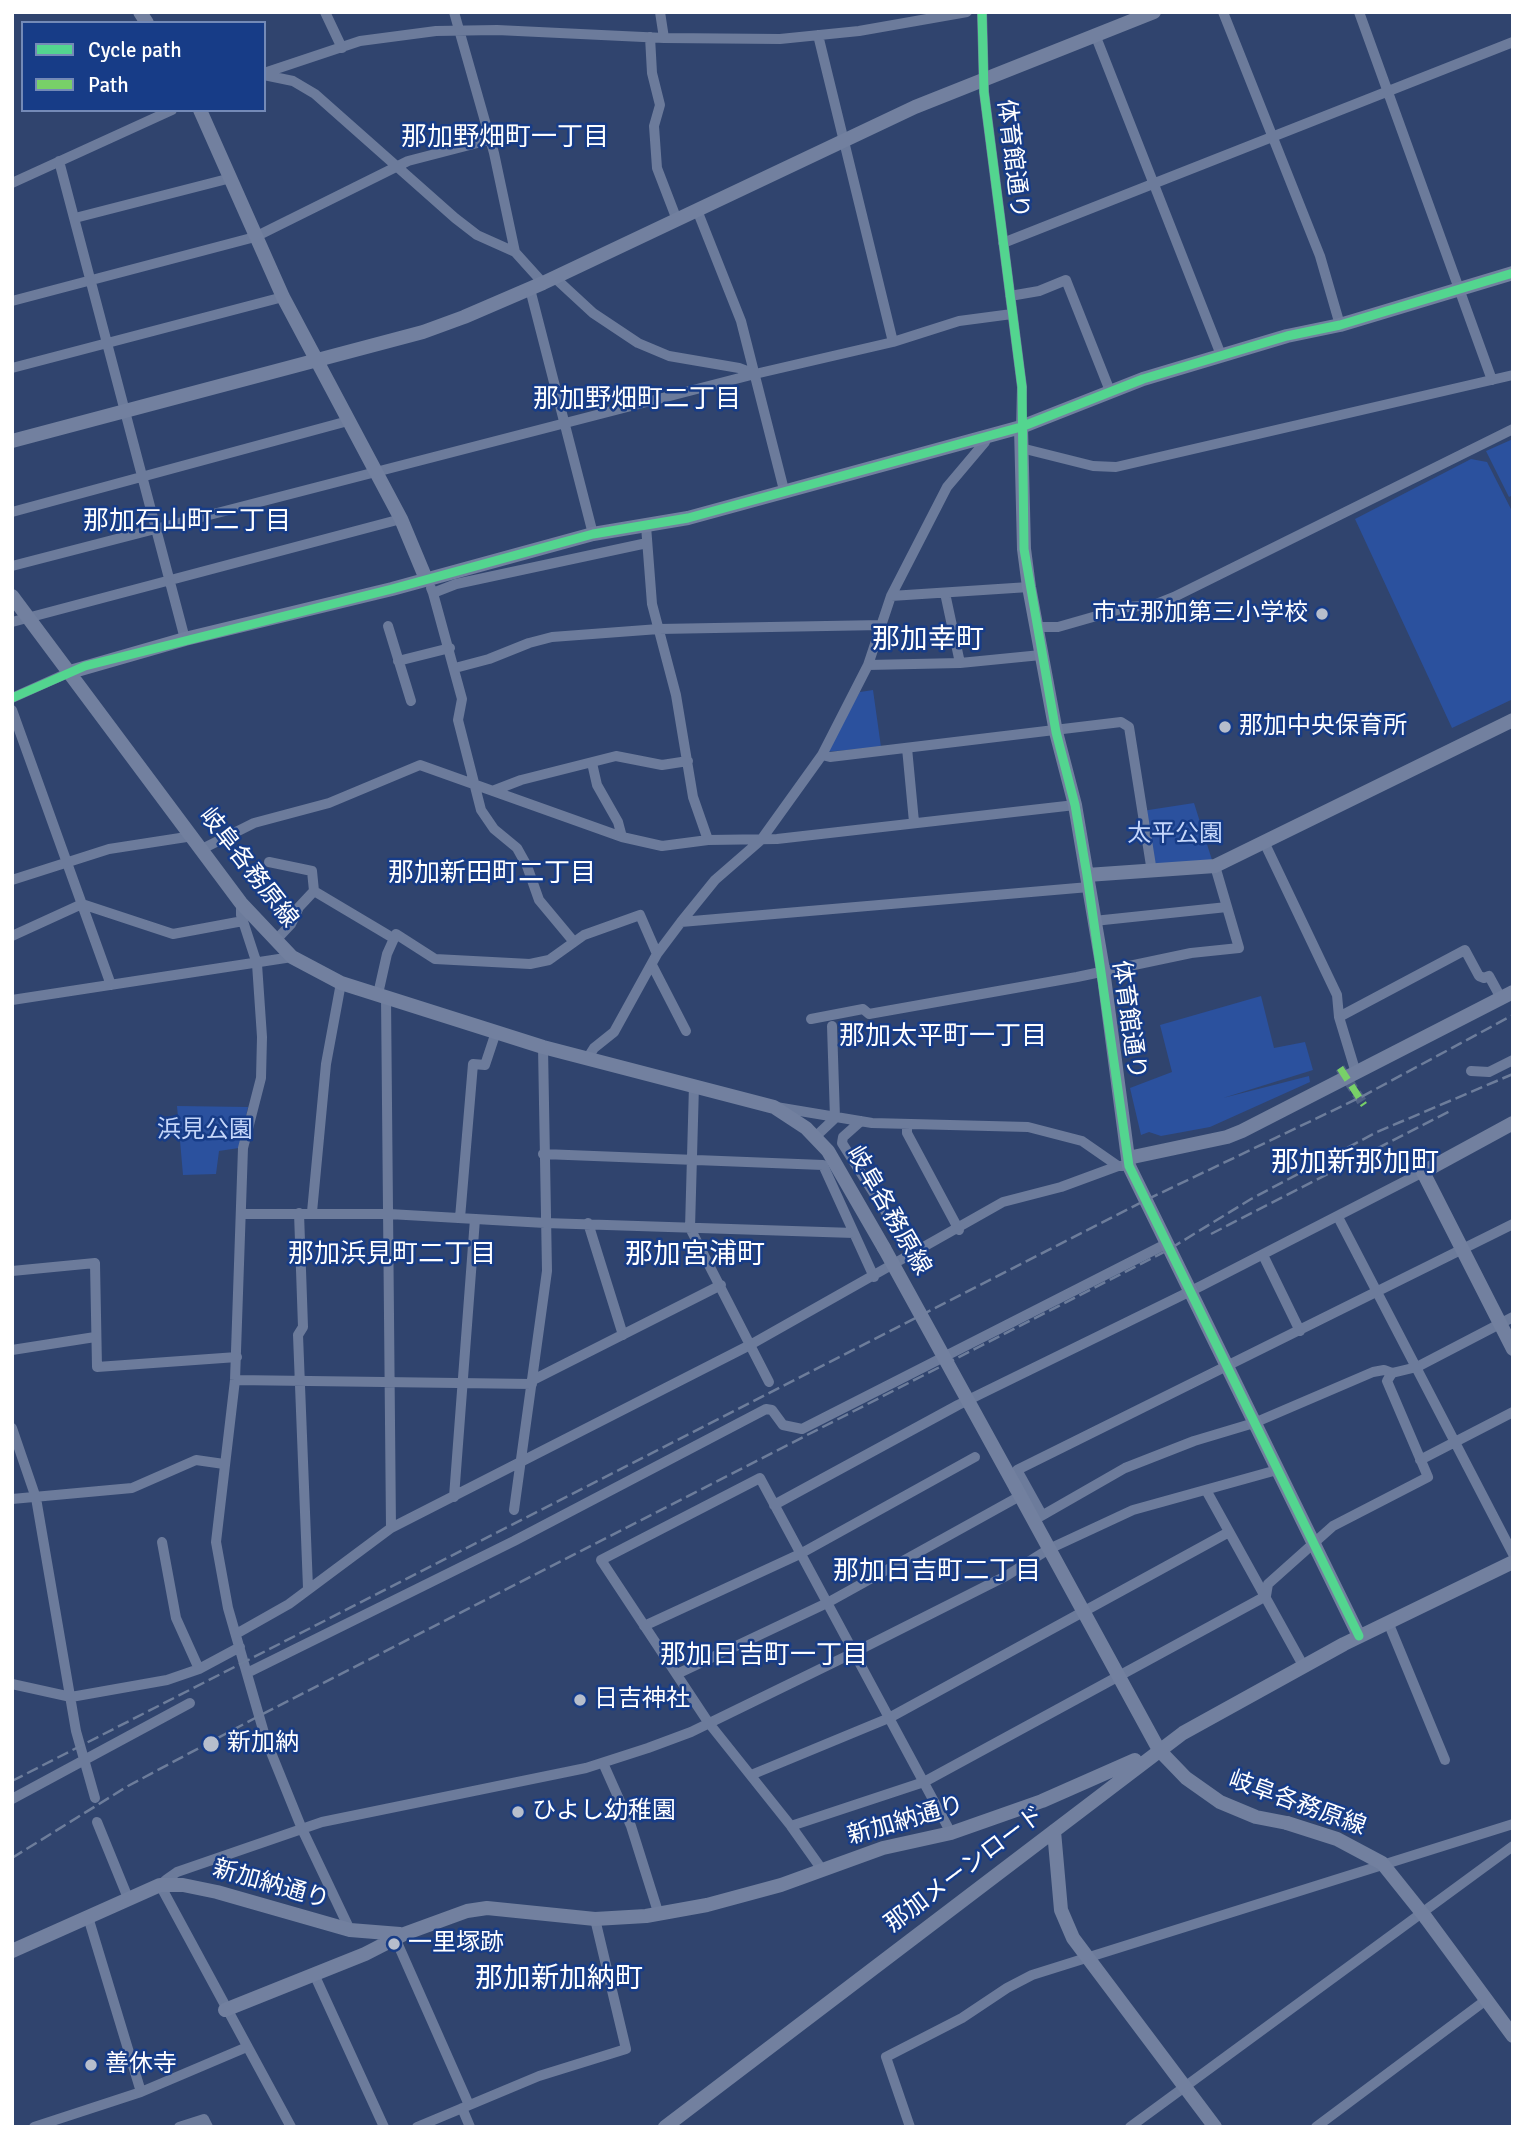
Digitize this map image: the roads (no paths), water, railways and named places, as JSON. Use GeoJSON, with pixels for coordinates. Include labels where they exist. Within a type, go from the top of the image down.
{"type":"FeatureCollection","features":[{"type":"Feature","properties":{"kind":"street"},"geometry":{"type":"LineString","coordinates":[[325,12],[342,48]]}},
{"type":"Feature","properties":{"kind":"street"},"geometry":{"type":"LineString","coordinates":[[454,12],[489,139],[515,252]]}},
{"type":"Feature","properties":{"kind":"street"},"geometry":{"type":"LineString","coordinates":[[660,12],[664,38]]}},
{"type":"Feature","properties":{"kind":"street"},"geometry":{"type":"LineString","coordinates":[[266,73],[342,48],[386,37],[461,31],[780,39],[967,12]]}},
{"type":"Feature","properties":{"kind":"street","name":"体育館通り"},"geometry":{"type":"LineString","coordinates":[[982,12],[984,80],[1012,314]]}},
{"type":"Feature","properties":{"kind":"street"},"geometry":{"type":"LineString","coordinates":[[12,441],[423,332],[542,283],[845,140],[984,80],[1154,12]]}},
{"type":"Feature","properties":{"kind":"street"},"geometry":{"type":"LineString","coordinates":[[1223,12],[1320,256],[1340,325]]}},
{"type":"Feature","properties":{"kind":"street"},"geometry":{"type":"LineString","coordinates":[[1359,12],[1492,380]]}},
{"type":"Feature","properties":{"kind":"street"},"geometry":{"type":"LineString","coordinates":[[818,35],[893,342]]}},
{"type":"Feature","properties":{"kind":"street"},"geometry":{"type":"LineString","coordinates":[[650,37],[652,73],[660,105],[654,126],[657,168],[677,220]]}},
{"type":"Feature","properties":{"kind":"street"},"geometry":{"type":"LineString","coordinates":[[1096,37],[1221,355]]}},
{"type":"Feature","properties":{"kind":"street"},"geometry":{"type":"LineString","coordinates":[[1003,243],[1154,186],[1513,42]]}},
{"type":"Feature","properties":{"kind":"street"},"geometry":{"type":"LineString","coordinates":[[266,74],[293,81],[315,94],[477,235],[515,252],[542,283],[638,343],[669,356],[739,368],[755,374]]}},
{"type":"Feature","properties":{"kind":"street"},"geometry":{"type":"LineString","coordinates":[[12,183],[168,112]]}},
{"type":"Feature","properties":{"kind":"street"},"geometry":{"type":"LineString","coordinates":[[201,112],[283,298],[401,519],[433,593],[462,699],[458,720],[472,783],[486,820],[517,848],[527,866],[539,900],[574,943]]}},
{"type":"Feature","properties":{"kind":"street"},"geometry":{"type":"LineString","coordinates":[[12,301],[255,237],[396,167],[489,139]]}},
{"type":"Feature","properties":{"kind":"street"},"geometry":{"type":"LineString","coordinates":[[59,161],[185,639]]}},
{"type":"Feature","properties":{"kind":"street"},"geometry":{"type":"LineString","coordinates":[[75,218],[231,178]]}},
{"type":"Feature","properties":{"kind":"street"},"geometry":{"type":"LineString","coordinates":[[697,210],[741,321],[784,490]]}},
{"type":"Feature","properties":{"kind":"street"},"geometry":{"type":"LineString","coordinates":[[12,698],[71,672],[185,639],[593,534],[646,526],[1021,427],[1110,391],[1221,355],[1340,325],[1513,273]]}},
{"type":"Feature","properties":{"kind":"street"},"geometry":{"type":"LineString","coordinates":[[1010,296],[1039,291],[1066,280],[1110,391]]}},
{"type":"Feature","properties":{"kind":"street"},"geometry":{"type":"LineString","coordinates":[[542,283],[566,423],[593,534]]}},
{"type":"Feature","properties":{"kind":"street"},"geometry":{"type":"LineString","coordinates":[[12,368],[283,298]]}},
{"type":"Feature","properties":{"kind":"street"},"geometry":{"type":"LineString","coordinates":[[12,566],[755,374],[893,342],[958,321],[1012,314],[1022,387],[1024,549],[1056,732],[1075,805],[761,840],[708,840],[662,846],[622,837],[420,765],[329,803],[252,824],[202,849]]}},
{"type":"Feature","properties":{"kind":"street"},"geometry":{"type":"LineString","coordinates":[[1021,447],[1093,466],[1116,467],[1513,375]]}},
{"type":"Feature","properties":{"kind":"street"},"geometry":{"type":"LineString","coordinates":[[12,512],[348,421]]}},
{"type":"Feature","properties":{"kind":"street"},"geometry":{"type":"LineString","coordinates":[[1037,627],[1058,627],[1128,607],[1154,605],[1174,597],[1513,429]]}},
{"type":"Feature","properties":{"kind":"street"},"geometry":{"type":"LineString","coordinates":[[587,1059],[594,1048],[614,1032],[654,959],[681,922],[715,880],[761,840],[822,755],[868,665],[891,596],[947,487],[985,442],[985,436]]}},
{"type":"Feature","properties":{"kind":"street"},"geometry":{"type":"LineString","coordinates":[[12,622],[401,519]]}},
{"type":"Feature","properties":{"kind":"street"},"geometry":{"type":"LineString","coordinates":[[646,526],[652,604],[677,695],[694,797],[708,840]]}},
{"type":"Feature","properties":{"kind":"street"},"geometry":{"type":"LineString","coordinates":[[433,593],[469,580],[647,543]]}},
{"type":"Feature","properties":{"kind":"street"},"geometry":{"type":"LineString","coordinates":[[891,596],[1029,587]]}},
{"type":"Feature","properties":{"kind":"street"},"geometry":{"type":"LineString","coordinates":[[945,593],[960,663]]}},
{"type":"Feature","properties":{"kind":"street","name":"岐阜各務原線"},"geometry":{"type":"LineString","coordinates":[[12,596],[241,903],[292,957],[341,983],[543,1047],[774,1107],[815,1137],[840,1169],[1018,1492],[1038,1518],[1049,1549],[1159,1750],[1186,1778],[1220,1802],[1256,1817],[1287,1823],[1337,1839],[1382,1863],[1512,2033]]}},
{"type":"Feature","properties":{"kind":"street"},"geometry":{"type":"LineString","coordinates":[[454,668],[552,637],[659,629],[882,625]]}},
{"type":"Feature","properties":{"kind":"street"},"geometry":{"type":"LineString","coordinates":[[388,626],[411,701]]}},
{"type":"Feature","properties":{"kind":"street"},"geometry":{"type":"LineString","coordinates":[[398,661],[450,648]]}},
{"type":"Feature","properties":{"kind":"street"},"geometry":{"type":"LineString","coordinates":[[868,665],[960,663],[1041,655]]}},
{"type":"Feature","properties":{"kind":"street"},"geometry":{"type":"LineString","coordinates":[[12,710],[111,985]]}},
{"type":"Feature","properties":{"kind":"street"},"geometry":{"type":"LineString","coordinates":[[681,922],[1215,866],[1265,844],[1513,720]]}},
{"type":"Feature","properties":{"kind":"street"},"geometry":{"type":"LineString","coordinates":[[822,755],[830,757],[1056,732],[1121,722],[1129,727],[1152,872]]}},
{"type":"Feature","properties":{"kind":"street"},"geometry":{"type":"LineString","coordinates":[[908,748],[914,822]]}},
{"type":"Feature","properties":{"kind":"street"},"geometry":{"type":"LineString","coordinates":[[495,790],[521,780],[616,756],[662,765],[688,761]]}},
{"type":"Feature","properties":{"kind":"street"},"geometry":{"type":"LineString","coordinates":[[592,764],[597,785],[618,822],[622,837]]}},
{"type":"Feature","properties":{"kind":"street","name":"体育館通り"},"geometry":{"type":"LineString","coordinates":[[1075,805],[1103,970],[1125,1163],[1359,1636]]}},
{"type":"Feature","properties":{"kind":"street"},"geometry":{"type":"LineString","coordinates":[[12,880],[109,849],[193,836]]}},
{"type":"Feature","properties":{"kind":"street"},"geometry":{"type":"LineString","coordinates":[[1265,844],[1337,995],[1339,1017],[1356,1073]]}},
{"type":"Feature","properties":{"kind":"street"},"geometry":{"type":"LineString","coordinates":[[269,862],[312,871],[314,891],[299,907],[291,925],[275,942]]}},
{"type":"Feature","properties":{"kind":"street"},"geometry":{"type":"LineString","coordinates":[[811,1019],[863,1009],[869,1013],[882,1011],[1191,953],[1238,948],[1215,866]]}},
{"type":"Feature","properties":{"kind":"street"},"geometry":{"type":"LineString","coordinates":[[314,891],[393,938]]}},
{"type":"Feature","properties":{"kind":"street"},"geometry":{"type":"LineString","coordinates":[[241,903],[243,920],[257,964],[262,1037],[261,1078],[243,1147],[237,1357],[216,1542],[220,1577],[266,1740],[302,1829],[350,1930]]}},
{"type":"Feature","properties":{"kind":"street"},"geometry":{"type":"LineString","coordinates":[[12,936],[82,904],[173,934],[243,920]]}},
{"type":"Feature","properties":{"kind":"street"},"geometry":{"type":"LineString","coordinates":[[1094,921],[1227,907]]}},
{"type":"Feature","properties":{"kind":"street"},"geometry":{"type":"LineString","coordinates":[[391,1528],[389,1214],[382,996],[393,938],[396,933],[435,959],[513,964],[548,960],[597,929],[640,915],[654,959],[686,1031]]}},
{"type":"Feature","properties":{"kind":"street"},"geometry":{"type":"LineString","coordinates":[[236,1634],[272,1616],[391,1528],[750,1345],[959,1230],[1003,1202],[1060,1187],[1125,1163],[1227,1137],[1507,995],[1489,976],[1485,978],[1479,975],[1465,950],[1339,1017]]}},
{"type":"Feature","properties":{"kind":"street"},"geometry":{"type":"LineString","coordinates":[[12,1000],[292,957]]}},
{"type":"Feature","properties":{"kind":"street"},"geometry":{"type":"LineString","coordinates":[[312,1212],[326,1064],[341,983]]}},
{"type":"Feature","properties":{"kind":"street"},"geometry":{"type":"LineString","coordinates":[[815,1137],[835,1118],[832,1026]]}},
{"type":"Feature","properties":{"kind":"street"},"geometry":{"type":"LineString","coordinates":[[460,1218],[473,1064],[485,1065],[496,1032]]}},
{"type":"Feature","properties":{"kind":"street"},"geometry":{"type":"LineString","coordinates":[[514,1510],[547,1271],[543,1154],[547,1121],[542,1093],[543,1047]]}},
{"type":"Feature","properties":{"kind":"street"},"geometry":{"type":"LineString","coordinates":[[1471,1071],[1489,1072],[1513,1060]]}},
{"type":"Feature","properties":{"kind":"street"},"geometry":{"type":"LineString","coordinates":[[694,1085],[690,1228],[769,1382]]}},
{"type":"Feature","properties":{"kind":"street"},"geometry":{"type":"LineString","coordinates":[[774,1107],[861,1121],[1028,1127],[1053,1131],[1082,1141],[1125,1163]]}},
{"type":"Feature","properties":{"kind":"street"},"geometry":{"type":"LineString","coordinates":[[861,1121],[843,1137],[842,1143],[913,1255]]}},
{"type":"Feature","properties":{"kind":"street"},"geometry":{"type":"LineString","coordinates":[[907,1124],[907,1133],[959,1230]]}},
{"type":"Feature","properties":{"kind":"street"},"geometry":{"type":"LineString","coordinates":[[774,1505],[958,1405],[1511,1129]]}},
{"type":"Feature","properties":{"kind":"street"},"geometry":{"type":"LineString","coordinates":[[543,1154],[823,1165],[874,1277]]}},
{"type":"Feature","properties":{"kind":"street"},"geometry":{"type":"LineString","coordinates":[[1423,1172],[1462,1249],[1506,1320],[1513,1349]]}},
{"type":"Feature","properties":{"kind":"street"},"geometry":{"type":"LineString","coordinates":[[299,1213],[303,1326],[298,1335],[308,1588]]}},
{"type":"Feature","properties":{"kind":"street"},"geometry":{"type":"LineString","coordinates":[[241,1214],[389,1214],[545,1223],[854,1233]]}},
{"type":"Feature","properties":{"kind":"street"},"geometry":{"type":"LineString","coordinates":[[1338,1217],[1513,1555]]}},
{"type":"Feature","properties":{"kind":"street"},"geometry":{"type":"LineString","coordinates":[[454,1497],[475,1219]]}},
{"type":"Feature","properties":{"kind":"street"},"geometry":{"type":"LineString","coordinates":[[588,1223],[623,1335]]}},
{"type":"Feature","properties":{"kind":"street"},"geometry":{"type":"LineString","coordinates":[[1506,1320],[1416,1367],[1392,1373],[1384,1370],[1373,1372],[1254,1423],[1194,1441],[1125,1468],[1038,1518],[1017,1470],[1513,1224]]}},
{"type":"Feature","properties":{"kind":"street"},"geometry":{"type":"LineString","coordinates":[[247,1673],[513,1541],[766,1409],[772,1410],[783,1425],[802,1429],[1166,1244]]}},
{"type":"Feature","properties":{"kind":"street"},"geometry":{"type":"LineString","coordinates":[[1263,1255],[1300,1331]]}},
{"type":"Feature","properties":{"kind":"street"},"geometry":{"type":"LineString","coordinates":[[12,1272],[95,1262],[97,1367],[237,1357]]}},
{"type":"Feature","properties":{"kind":"street"},"geometry":{"type":"LineString","coordinates":[[235,1380],[532,1382],[721,1285]]}},
{"type":"Feature","properties":{"kind":"street"},"geometry":{"type":"LineString","coordinates":[[12,1350],[95,1336]]}},
{"type":"Feature","properties":{"kind":"street"},"geometry":{"type":"LineString","coordinates":[[791,1826],[924,1782],[1265,1596],[1268,1584],[1333,1527],[1428,1477],[1387,1381],[1392,1373]]}},
{"type":"Feature","properties":{"kind":"street"},"geometry":{"type":"LineString","coordinates":[[1420,1460],[1513,1412]]}},
{"type":"Feature","properties":{"kind":"street"},"geometry":{"type":"LineString","coordinates":[[12,1428],[36,1498],[76,1731],[95,1798]]}},
{"type":"Feature","properties":{"kind":"street"},"geometry":{"type":"LineString","coordinates":[[644,1626],[800,1554],[975,1457]]}},
{"type":"Feature","properties":{"kind":"street"},"geometry":{"type":"LineString","coordinates":[[12,1499],[132,1488],[196,1460],[223,1464]]}},
{"type":"Feature","properties":{"kind":"street"},"geometry":{"type":"LineString","coordinates":[[291,2127],[225,2010],[160,1885],[177,1872],[322,1822],[603,1763],[691,1732],[1006,1576],[1049,1549],[1133,1510],[1277,1470]]}},
{"type":"Feature","properties":{"kind":"street"},"geometry":{"type":"LineString","coordinates":[[823,1871],[791,1826],[708,1722],[601,1560],[760,1478],[951,1833]]}},
{"type":"Feature","properties":{"kind":"street"},"geometry":{"type":"LineString","coordinates":[[1206,1490],[1304,1667]]}},
{"type":"Feature","properties":{"kind":"street"},"geometry":{"type":"LineString","coordinates":[[677,1674],[827,1603],[1018,1492]]}},
{"type":"Feature","properties":{"kind":"street"},"geometry":{"type":"LineString","coordinates":[[751,1775],[889,1718],[1230,1532]]}},
{"type":"Feature","properties":{"kind":"street"},"geometry":{"type":"LineString","coordinates":[[162,1542],[176,1618],[199,1669]]}},
{"type":"Feature","properties":{"kind":"street"},"geometry":{"type":"LineString","coordinates":[[1445,1760],[1388,1622],[1513,1562]]}},
{"type":"Feature","properties":{"kind":"street","name":"那加メーンロード"},"geometry":{"type":"LineString","coordinates":[[665,2127],[1183,1733],[1388,1622]]}},
{"type":"Feature","properties":{"kind":"street"},"geometry":{"type":"LineString","coordinates":[[12,1684],[71,1698],[166,1680],[199,1669],[240,1647]]}},
{"type":"Feature","properties":{"kind":"street"},"geometry":{"type":"LineString","coordinates":[[12,1799],[190,1703]]}},
{"type":"Feature","properties":{"kind":"street","name":"新加納通り"},"geometry":{"type":"LineString","coordinates":[[595,1919],[659,1914],[719,1902],[823,1871],[883,1848],[951,1833],[1042,1801],[1159,1750]]}},
{"type":"Feature","properties":{"kind":"street"},"geometry":{"type":"LineString","coordinates":[[603,1763],[631,1826],[659,1914]]}},
{"type":"Feature","properties":{"kind":"street"},"geometry":{"type":"LineString","coordinates":[[97,1822],[128,1898]]}},
{"type":"Feature","properties":{"kind":"street"},"geometry":{"type":"LineString","coordinates":[[910,2127],[886,2057],[962,2018],[1024,1979],[1296,1890],[1513,1824]]}},
{"type":"Feature","properties":{"kind":"street"},"geometry":{"type":"LineString","coordinates":[[1054,1831],[1061,1910],[1073,1938],[1214,2127]]}},
{"type":"Feature","properties":{"kind":"street"},"geometry":{"type":"LineString","coordinates":[[1130,2127],[1513,1846]]}},
{"type":"Feature","properties":{"kind":"street","name":"新加納通り"},"geometry":{"type":"LineString","coordinates":[[88,1917],[160,1885],[183,1885],[350,1930],[400,1937]]}},
{"type":"Feature","properties":{"kind":"street"},"geometry":{"type":"LineString","coordinates":[[225,2010],[446,1917],[487,1908],[595,1919],[626,2049],[539,2076],[417,2127]]}},
{"type":"Feature","properties":{"kind":"street"},"geometry":{"type":"LineString","coordinates":[[12,1951],[88,1917],[141,2092]]}},
{"type":"Feature","properties":{"kind":"street"},"geometry":{"type":"LineString","coordinates":[[400,1937],[466,2106],[470,2127]]}},
{"type":"Feature","properties":{"kind":"street"},"geometry":{"type":"LineString","coordinates":[[314,1974],[384,2127]]}},
{"type":"Feature","properties":{"kind":"street"},"geometry":{"type":"LineString","coordinates":[[1316,2127],[1486,2000]]}},
{"type":"Feature","properties":{"kind":"street"},"geometry":{"type":"LineString","coordinates":[[34,2127],[141,2092],[247,2047]]}},
{"type":"Feature","properties":{"kind":"street"},"geometry":{"type":"LineString","coordinates":[[72,2114],[77,2127]]}},
{"type":"Feature","properties":{"kind":"street"},"geometry":{"type":"LineString","coordinates":[[179,2127],[204,2119],[208,2127]]}},
{"type":"Feature","properties":{"kind":"tunnel"},"geometry":{"type":"LineString","coordinates":[[1340,1068],[1364,1105]]}},
{"type":"Feature","properties":{"kind":"railway"},"geometry":{"type":"LineString","coordinates":[[12,1781],[1144,1201],[1361,1097],[1513,1015]]}},
{"type":"Feature","properties":{"kind":"railway"},"geometry":{"type":"LineString","coordinates":[[12,1858],[128,1786],[259,1716],[1168,1250],[1251,1199],[1377,1132],[1513,1074]]}},
{"type":"Feature","properties":{"kind":"railway"},"geometry":{"type":"LineString","coordinates":[[1211,1234],[1450,1111]]}},
{"type":"Feature","properties":{"kind":"place","name":"市立那加第三小学校"},"geometry":{"type":"Point","coordinates":[1322,614]}},
{"type":"Feature","properties":{"kind":"place","name":"那加中央保育所"},"geometry":{"type":"Point","coordinates":[1225,727]}},
{"type":"Feature","properties":{"kind":"place","name":"日吉神社"},"geometry":{"type":"Point","coordinates":[580,1700]}},
{"type":"Feature","properties":{"kind":"place","name":"新加納"},"geometry":{"type":"Point","coordinates":[211,1744]}},
{"type":"Feature","properties":{"kind":"place","name":"ひよし幼稚園"},"geometry":{"type":"Point","coordinates":[518,1812]}},
{"type":"Feature","properties":{"kind":"place","name":"一里塚跡"},"geometry":{"type":"Point","coordinates":[394,1944]}},
{"type":"Feature","properties":{"kind":"place","name":"善休寺"},"geometry":{"type":"Point","coordinates":[91,2065]}},
{"type":"Feature","properties":{"kind":"district","name":"那加野畑町一丁目"},"geometry":{"type":"Point","coordinates":[505,138]}},
{"type":"Feature","properties":{"kind":"district","name":"那加野畑町二丁目"},"geometry":{"type":"Point","coordinates":[637,400]}},
{"type":"Feature","properties":{"kind":"district","name":"那加石山町二丁目"},"geometry":{"type":"Point","coordinates":[187,522]}},
{"type":"Feature","properties":{"kind":"district","name":"那加幸町"},"geometry":{"type":"Point","coordinates":[928,641]}},
{"type":"Feature","properties":{"kind":"district","name":"那加新田町二丁目"},"geometry":{"type":"Point","coordinates":[492,874]}},
{"type":"Feature","properties":{"kind":"district","name":"那加太平町一丁目"},"geometry":{"type":"Point","coordinates":[943,1037]}},
{"type":"Feature","properties":{"kind":"district","name":"那加新那加町"},"geometry":{"type":"Point","coordinates":[1355,1164]}},
{"type":"Feature","properties":{"kind":"district","name":"那加浜見町二丁目"},"geometry":{"type":"Point","coordinates":[392,1255]}},
{"type":"Feature","properties":{"kind":"district","name":"那加宮浦町"},"geometry":{"type":"Point","coordinates":[695,1256]}},
{"type":"Feature","properties":{"kind":"district","name":"那加日吉町二丁目"},"geometry":{"type":"Point","coordinates":[937,1572]}},
{"type":"Feature","properties":{"kind":"district","name":"那加日吉町一丁目"},"geometry":{"type":"Point","coordinates":[764,1656]}},
{"type":"Feature","properties":{"kind":"district","name":"那加新加納町"},"geometry":{"type":"Point","coordinates":[559,1980]}},
{"type":"Feature","properties":{"kind":"park label","name":"太平公園"},"geometry":{"type":"Point","coordinates":[1175,835]}},
{"type":"Feature","properties":{"kind":"park label","name":"浜見公園"},"geometry":{"type":"Point","coordinates":[205,1131]}}]}
